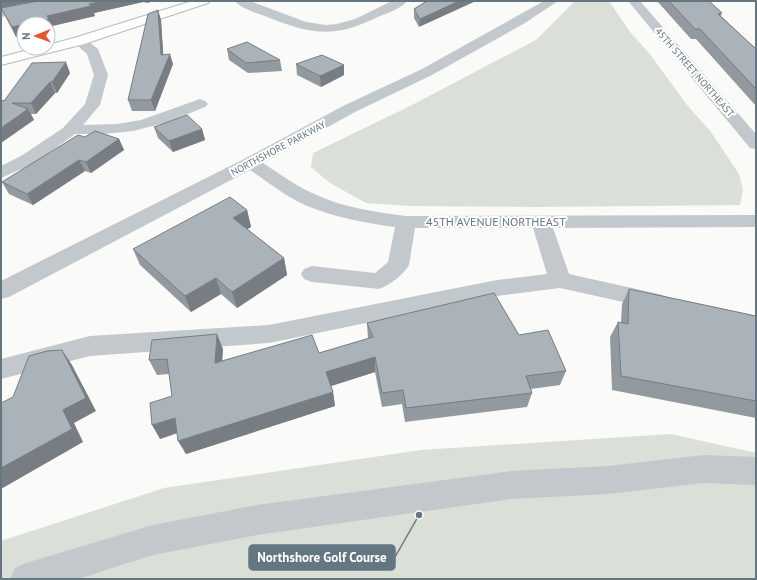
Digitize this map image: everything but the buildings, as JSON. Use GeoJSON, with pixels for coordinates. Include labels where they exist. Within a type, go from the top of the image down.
{"type":"FeatureCollection","features":[{"type":"Feature","properties":{"kind":"main road"},"geometry":{"type":"LineString","coordinates":[[1,61],[79,41],[204,1]]}},
{"type":"Feature","properties":{"kind":"street"},"geometry":{"type":"LineString","coordinates":[[1,13],[62,1]]}},
{"type":"Feature","properties":{"kind":"street"},"geometry":{"type":"LineString","coordinates":[[241,1],[313,34],[357,22],[401,1]]}},
{"type":"Feature","properties":{"kind":"street","name":"NORTHSHORE PARKWAY"},"geometry":{"type":"LineString","coordinates":[[1,291],[250,163],[350,109],[427,72],[521,20],[552,1]]}},
{"type":"Feature","properties":{"kind":"street","name":"45TH STREET NORTHEAST"},"geometry":{"type":"LineString","coordinates":[[634,1],[756,144]]}},
{"type":"Feature","properties":{"kind":"street"},"geometry":{"type":"LineString","coordinates":[[1,172],[27,160],[71,129],[92,105],[101,75],[93,52],[79,41]]}},
{"type":"Feature","properties":{"kind":"street"},"geometry":{"type":"LineString","coordinates":[[71,129],[97,130],[125,128],[152,122],[200,104]]}},
{"type":"Feature","properties":{"kind":"street","name":"45TH AVENUE NORTHEAST"},"geometry":{"type":"LineString","coordinates":[[250,163],[300,195],[325,205],[371,218],[406,222],[756,220]]}},
{"type":"Feature","properties":{"kind":"street"},"geometry":{"type":"LineString","coordinates":[[312,274],[379,281],[398,265],[406,222]]}},
{"type":"Feature","properties":{"kind":"street"},"geometry":{"type":"LineString","coordinates":[[542,222],[560,280]]}},
{"type":"Feature","properties":{"kind":"street"},"geometry":{"type":"LineString","coordinates":[[1,369],[90,346],[269,334],[497,288],[560,280],[673,305]]}},
{"type":"Feature","properties":{"kind":"street"},"geometry":{"type":"LineString","coordinates":[[26,579],[153,540],[257,520],[511,485],[608,480],[704,469],[756,472]]}},
{"type":"Feature","properties":{"kind":"shaded area"},"geometry":{"type":"Polygon","coordinates":[[[575,1],[609,1],[630,32],[649,53],[687,105],[711,132],[739,174],[743,190],[740,205],[534,207],[410,206],[366,203],[330,183],[311,167],[313,153],[410,106],[536,40],[575,1]]]}},
{"type":"Feature","properties":{"kind":"shaded area"},"geometry":{"type":"Polygon","coordinates":[[[671,434],[756,453],[756,579],[1,579],[1,541],[164,488],[421,450],[671,434]]]}},
{"type":"Feature","properties":{"kind":"place","name":"Northshore Golf Course"},"geometry":{"type":"Point","coordinates":[419,515]}}]}
